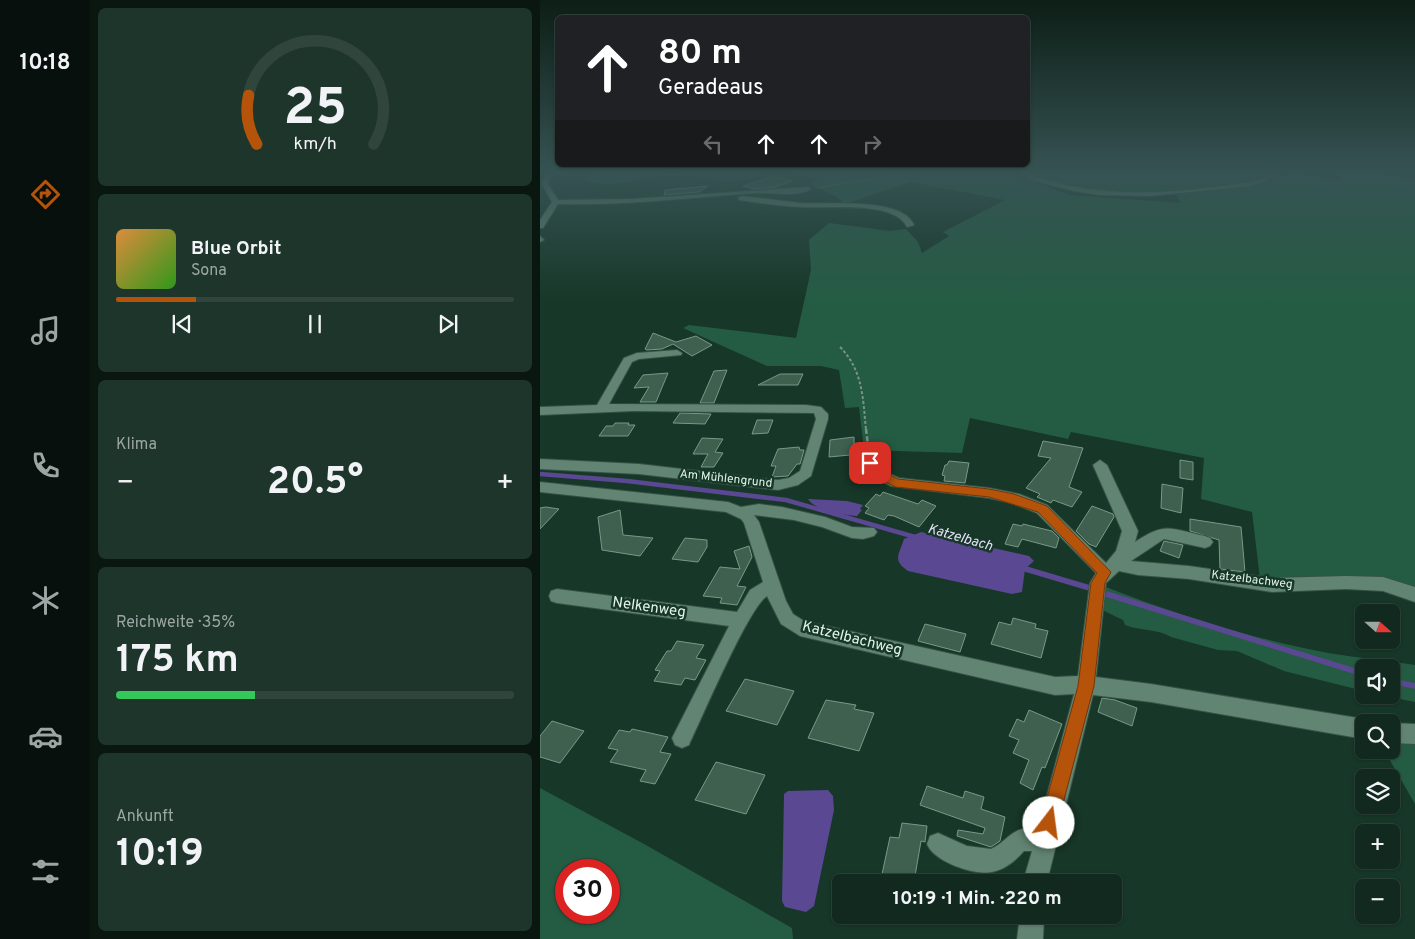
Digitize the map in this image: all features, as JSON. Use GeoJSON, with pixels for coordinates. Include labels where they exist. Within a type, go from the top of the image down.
{"type":"FeatureCollection","features":[{"type":"Feature","properties":{"kind":"street"},"geometry":{"type":"LineString","coordinates":[[540,226],[547,215]]}},
{"type":"Feature","properties":{"kind":"street"},"geometry":{"type":"LineString","coordinates":[[899,215],[909,222],[910,225]]}},
{"type":"Feature","properties":{"kind":"street"},"geometry":{"type":"LineString","coordinates":[[601,408],[628,360],[637,356],[677,353]]}},
{"type":"Feature","properties":{"kind":"street","name":"Am Mühlengrund"},"geometry":{"type":"LineString","coordinates":[[540,411],[601,408],[806,409],[817,410],[822,414],[806,473],[800,480],[790,483],[778,485],[639,469],[540,464]]}},
{"type":"Feature","properties":{"kind":"street"},"geometry":{"type":"LineString","coordinates":[[870,463],[878,474],[896,483],[989,493],[1014,498],[1042,509],[1104,579]]}},
{"type":"Feature","properties":{"kind":"street"},"geometry":{"type":"LineString","coordinates":[[1037,874],[1086,686],[1104,579],[1129,540],[1130,531],[1100,465]]}},
{"type":"Feature","properties":{"kind":"street"},"geometry":{"type":"LineString","coordinates":[[540,487],[728,507],[740,512],[754,509],[783,513],[826,523],[858,534],[869,532]]}},
{"type":"Feature","properties":{"kind":"street","name":"Katzelbachweg"},"geometry":{"type":"LineString","coordinates":[[740,512],[751,522],[772,584],[787,619],[800,628],[1055,686],[1086,686],[1151,694],[1355,728]]}},
{"type":"Feature","properties":{"kind":"street"},"geometry":{"type":"LineString","coordinates":[[1104,579],[1156,536],[1163,534],[1205,542]]}},
{"type":"Feature","properties":{"kind":"street","name":"Katzelbachweg"},"geometry":{"type":"LineString","coordinates":[[1104,579],[1130,567],[1192,573],[1274,585],[1377,583],[1415,594]]}},
{"type":"Feature","properties":{"kind":"street"},"geometry":{"type":"LineString","coordinates":[[682,738],[741,620],[756,595],[772,584]]}},
{"type":"Feature","properties":{"kind":"street","name":"Nelkenweg"},"geometry":{"type":"LineString","coordinates":[[556,596],[741,620]]}},
{"type":"Feature","properties":{"kind":"street"},"geometry":{"type":"LineString","coordinates":[[938,844],[960,856],[990,862],[999,859],[1020,839],[1027,837],[1045,841]]}},
{"type":"Feature","properties":{"kind":"street"},"geometry":{"type":"LineString","coordinates":[[1030,939],[1031,924]]}},
{"type":"Feature","properties":{"kind":"lane"},"geometry":{"type":"LineString","coordinates":[[1400,733],[1415,734]]}},
{"type":"Feature","properties":{"kind":"path"},"geometry":{"type":"LineString","coordinates":[[840,347],[852,360],[860,377],[865,434],[870,463]]}},
{"type":"Feature","properties":{"kind":"green space"},"geometry":{"type":"Polygon","coordinates":[[[976,215],[1415,215],[1415,591],[1260,579],[1252,512],[1201,499],[1204,458],[1071,432],[1068,439],[970,418],[962,453],[864,450],[859,407],[845,408],[839,370],[821,366],[767,366],[683,328],[689,325],[796,338],[811,270],[809,240],[829,223],[890,231],[906,229],[918,242],[922,253],[949,236],[943,232],[976,215]]]}},
{"type":"Feature","properties":{"kind":"green space"},"geometry":{"type":"Polygon","coordinates":[[[1103,586],[1186,616],[1271,641],[1328,653],[1372,659],[1355,659],[1355,689],[1284,671],[1237,651],[1218,650],[1166,634],[1125,625],[1123,620],[1100,609],[1103,586]]]}},
{"type":"Feature","properties":{"kind":"green space"},"geometry":{"type":"Polygon","coordinates":[[[1400,663],[1415,665],[1415,702],[1400,699],[1400,663]]]}},
{"type":"Feature","properties":{"kind":"green space"},"geometry":{"type":"Polygon","coordinates":[[[1400,738],[1415,739],[1415,804],[1400,778],[1400,769],[1395,769],[1389,759],[1400,759],[1400,738]]]}},
{"type":"Feature","properties":{"kind":"green space"},"geometry":{"type":"Polygon","coordinates":[[[540,788],[644,844],[792,928],[793,939],[540,939],[540,788]]]}},
{"type":"Feature","properties":{"kind":"shaded area"},"geometry":{"type":"Polygon","coordinates":[[[808,499],[847,501],[863,505],[860,509],[862,510],[857,516],[817,507],[808,499]]]}},
{"type":"Feature","properties":{"kind":"shaded area"},"geometry":{"type":"Polygon","coordinates":[[[921,532],[1029,556],[1034,561],[1025,569],[1022,592],[1012,594],[908,571],[898,560],[899,553],[904,539],[921,532]]]}},
{"type":"Feature","properties":{"kind":"shaded area"},"geometry":{"type":"Polygon","coordinates":[[[828,790],[833,796],[834,810],[814,906],[806,912],[785,907],[782,901],[784,794],[788,791],[828,790]]]}},
{"type":"Feature","properties":{"kind":"building"},"geometry":{"type":"Polygon","coordinates":[[[653,333],[676,342],[696,336],[712,345],[692,356],[673,344],[662,349],[647,350],[645,349],[653,333]]]}},
{"type":"Feature","properties":{"kind":"building"},"geometry":{"type":"Polygon","coordinates":[[[727,370],[714,403],[700,403],[714,371],[727,370]]]}},
{"type":"Feature","properties":{"kind":"building"},"geometry":{"type":"Polygon","coordinates":[[[668,373],[656,402],[640,402],[649,387],[634,388],[643,375],[668,373]]]}},
{"type":"Feature","properties":{"kind":"building"},"geometry":{"type":"Polygon","coordinates":[[[780,374],[803,374],[798,385],[758,385],[780,374]]]}},
{"type":"Feature","properties":{"kind":"building"},"geometry":{"type":"Polygon","coordinates":[[[680,413],[711,414],[705,424],[673,423],[680,413]]]}},
{"type":"Feature","properties":{"kind":"building"},"geometry":{"type":"Polygon","coordinates":[[[757,420],[773,420],[768,433],[752,434],[757,420]]]}},
{"type":"Feature","properties":{"kind":"building"},"geometry":{"type":"Polygon","coordinates":[[[615,423],[635,425],[628,436],[599,436],[606,426],[613,426],[615,423]]]}},
{"type":"Feature","properties":{"kind":"building"},"geometry":{"type":"Polygon","coordinates":[[[854,437],[854,451],[850,451],[850,455],[829,457],[830,440],[854,437]]]}},
{"type":"Feature","properties":{"kind":"building"},"geometry":{"type":"Polygon","coordinates":[[[702,438],[723,439],[715,452],[723,453],[714,467],[701,467],[708,454],[693,454],[702,438]]]}},
{"type":"Feature","properties":{"kind":"building"},"geometry":{"type":"Polygon","coordinates":[[[1043,441],[1083,448],[1069,487],[1082,492],[1072,507],[1053,500],[1051,503],[1037,497],[1040,494],[1026,488],[1051,458],[1038,456],[1043,441]]]}},
{"type":"Feature","properties":{"kind":"building"},"geometry":{"type":"Polygon","coordinates":[[[799,447],[800,450],[804,450],[800,464],[797,464],[788,476],[772,477],[776,466],[771,466],[778,449],[799,447]]]}},
{"type":"Feature","properties":{"kind":"building"},"geometry":{"type":"Polygon","coordinates":[[[1180,460],[1193,462],[1193,480],[1180,478],[1180,460]]]}},
{"type":"Feature","properties":{"kind":"building"},"geometry":{"type":"Polygon","coordinates":[[[949,461],[969,463],[965,483],[944,481],[945,476],[942,475],[945,465],[949,461]]]}},
{"type":"Feature","properties":{"kind":"building"},"geometry":{"type":"Polygon","coordinates":[[[1162,484],[1183,488],[1181,513],[1161,508],[1162,484]]]}},
{"type":"Feature","properties":{"kind":"building"},"geometry":{"type":"Polygon","coordinates":[[[883,492],[918,504],[922,500],[936,506],[919,527],[894,516],[888,515],[884,520],[865,513],[869,508],[865,506],[876,494],[880,496],[883,492]]]}},
{"type":"Feature","properties":{"kind":"building"},"geometry":{"type":"Polygon","coordinates":[[[1092,506],[1113,514],[1114,517],[1096,547],[1089,544],[1076,531],[1092,506]]]}},
{"type":"Feature","properties":{"kind":"building"},"geometry":{"type":"Polygon","coordinates":[[[540,508],[559,509],[540,529],[540,508]]]}},
{"type":"Feature","properties":{"kind":"building"},"geometry":{"type":"Polygon","coordinates":[[[620,510],[623,535],[653,538],[640,556],[602,550],[598,517],[620,510]]]}},
{"type":"Feature","properties":{"kind":"building"},"geometry":{"type":"Polygon","coordinates":[[[1190,519],[1241,527],[1245,572],[1220,569],[1219,540],[1190,531],[1190,519]]]}},
{"type":"Feature","properties":{"kind":"building"},"geometry":{"type":"Polygon","coordinates":[[[1013,524],[1022,526],[1023,524],[1052,531],[1059,538],[1056,548],[1022,539],[1018,547],[1005,544],[1013,524]]]}},
{"type":"Feature","properties":{"kind":"building"},"geometry":{"type":"Polygon","coordinates":[[[685,538],[707,540],[707,547],[698,562],[672,559],[685,538]]]}},
{"type":"Feature","properties":{"kind":"building"},"geometry":{"type":"Polygon","coordinates":[[[1164,541],[1183,545],[1179,558],[1160,551],[1164,541]]]}},
{"type":"Feature","properties":{"kind":"building"},"geometry":{"type":"Polygon","coordinates":[[[749,546],[752,557],[737,586],[746,587],[737,605],[720,603],[722,598],[703,596],[720,567],[740,569],[734,551],[749,546]]]}},
{"type":"Feature","properties":{"kind":"building"},"geometry":{"type":"Polygon","coordinates":[[[1013,618],[1036,624],[1035,628],[1048,631],[1041,658],[991,644],[999,622],[1011,625],[1013,618]]]}},
{"type":"Feature","properties":{"kind":"building"},"geometry":{"type":"Polygon","coordinates":[[[925,624],[966,634],[960,652],[918,641],[925,624]]]}},
{"type":"Feature","properties":{"kind":"building"},"geometry":{"type":"Polygon","coordinates":[[[677,641],[704,645],[696,658],[706,660],[695,680],[685,678],[681,685],[654,681],[660,671],[655,670],[667,651],[671,651],[677,641]]]}},
{"type":"Feature","properties":{"kind":"building"},"geometry":{"type":"Polygon","coordinates":[[[745,679],[794,691],[777,725],[726,711],[745,679]]]}},
{"type":"Feature","properties":{"kind":"building"},"geometry":{"type":"Polygon","coordinates":[[[1102,698],[1115,700],[1137,708],[1132,726],[1098,712],[1102,698]]]}},
{"type":"Feature","properties":{"kind":"building"},"geometry":{"type":"Polygon","coordinates":[[[826,700],[856,705],[854,709],[874,713],[859,751],[808,738],[826,700]]]}},
{"type":"Feature","properties":{"kind":"building"},"geometry":{"type":"Polygon","coordinates":[[[1029,710],[1062,724],[1045,768],[1042,767],[1033,790],[1020,783],[1029,760],[1013,753],[1019,740],[1009,736],[1017,719],[1024,722],[1029,710]]]}},
{"type":"Feature","properties":{"kind":"building"},"geometry":{"type":"Polygon","coordinates":[[[552,721],[584,731],[560,763],[540,757],[540,736],[552,721]]]}},
{"type":"Feature","properties":{"kind":"building"},"geometry":{"type":"Polygon","coordinates":[[[632,729],[668,737],[660,752],[671,754],[655,784],[640,781],[646,770],[610,762],[618,750],[608,748],[619,730],[630,732],[632,729]]]}},
{"type":"Feature","properties":{"kind":"building"},"geometry":{"type":"Polygon","coordinates":[[[716,762],[765,775],[746,814],[695,800],[716,762]]]}},
{"type":"Feature","properties":{"kind":"building"},"geometry":{"type":"Polygon","coordinates":[[[927,786],[963,798],[965,791],[984,797],[981,809],[1005,817],[1000,841],[991,847],[957,836],[958,830],[983,834],[985,828],[920,805],[927,786]]]}},
{"type":"Feature","properties":{"kind":"building"},"geometry":{"type":"Polygon","coordinates":[[[902,823],[927,826],[925,842],[921,841],[915,874],[882,874],[890,837],[899,838],[902,823]]]}},
{"type":"Feature","properties":{"kind":"waterway","name":"Katzelbach"},"geometry":{"type":"LineString","coordinates":[[540,474],[627,481],[786,500],[915,537]]}},
{"type":"Feature","properties":{"kind":"waterway","name":"Katzelbach"},"geometry":{"type":"LineString","coordinates":[[1019,567],[1093,589]]}},
{"type":"Feature","properties":{"kind":"waterway","name":"Katzelbach"},"geometry":{"type":"LineString","coordinates":[[1100,592],[1355,671]]}},
{"type":"Feature","properties":{"kind":"waterway","name":"Katzelbach"},"geometry":{"type":"LineString","coordinates":[[1400,683],[1415,686]]}},
{"type":"Feature","properties":{"kind":"route"},"geometry":{"type":"LineString","coordinates":[[870,463],[878,474],[896,483],[909,486],[961,489],[989,493],[1014,498],[1034,505],[1048,512],[1061,528],[1105,572],[1098,583],[1086,686],[1049,823]]}}]}
